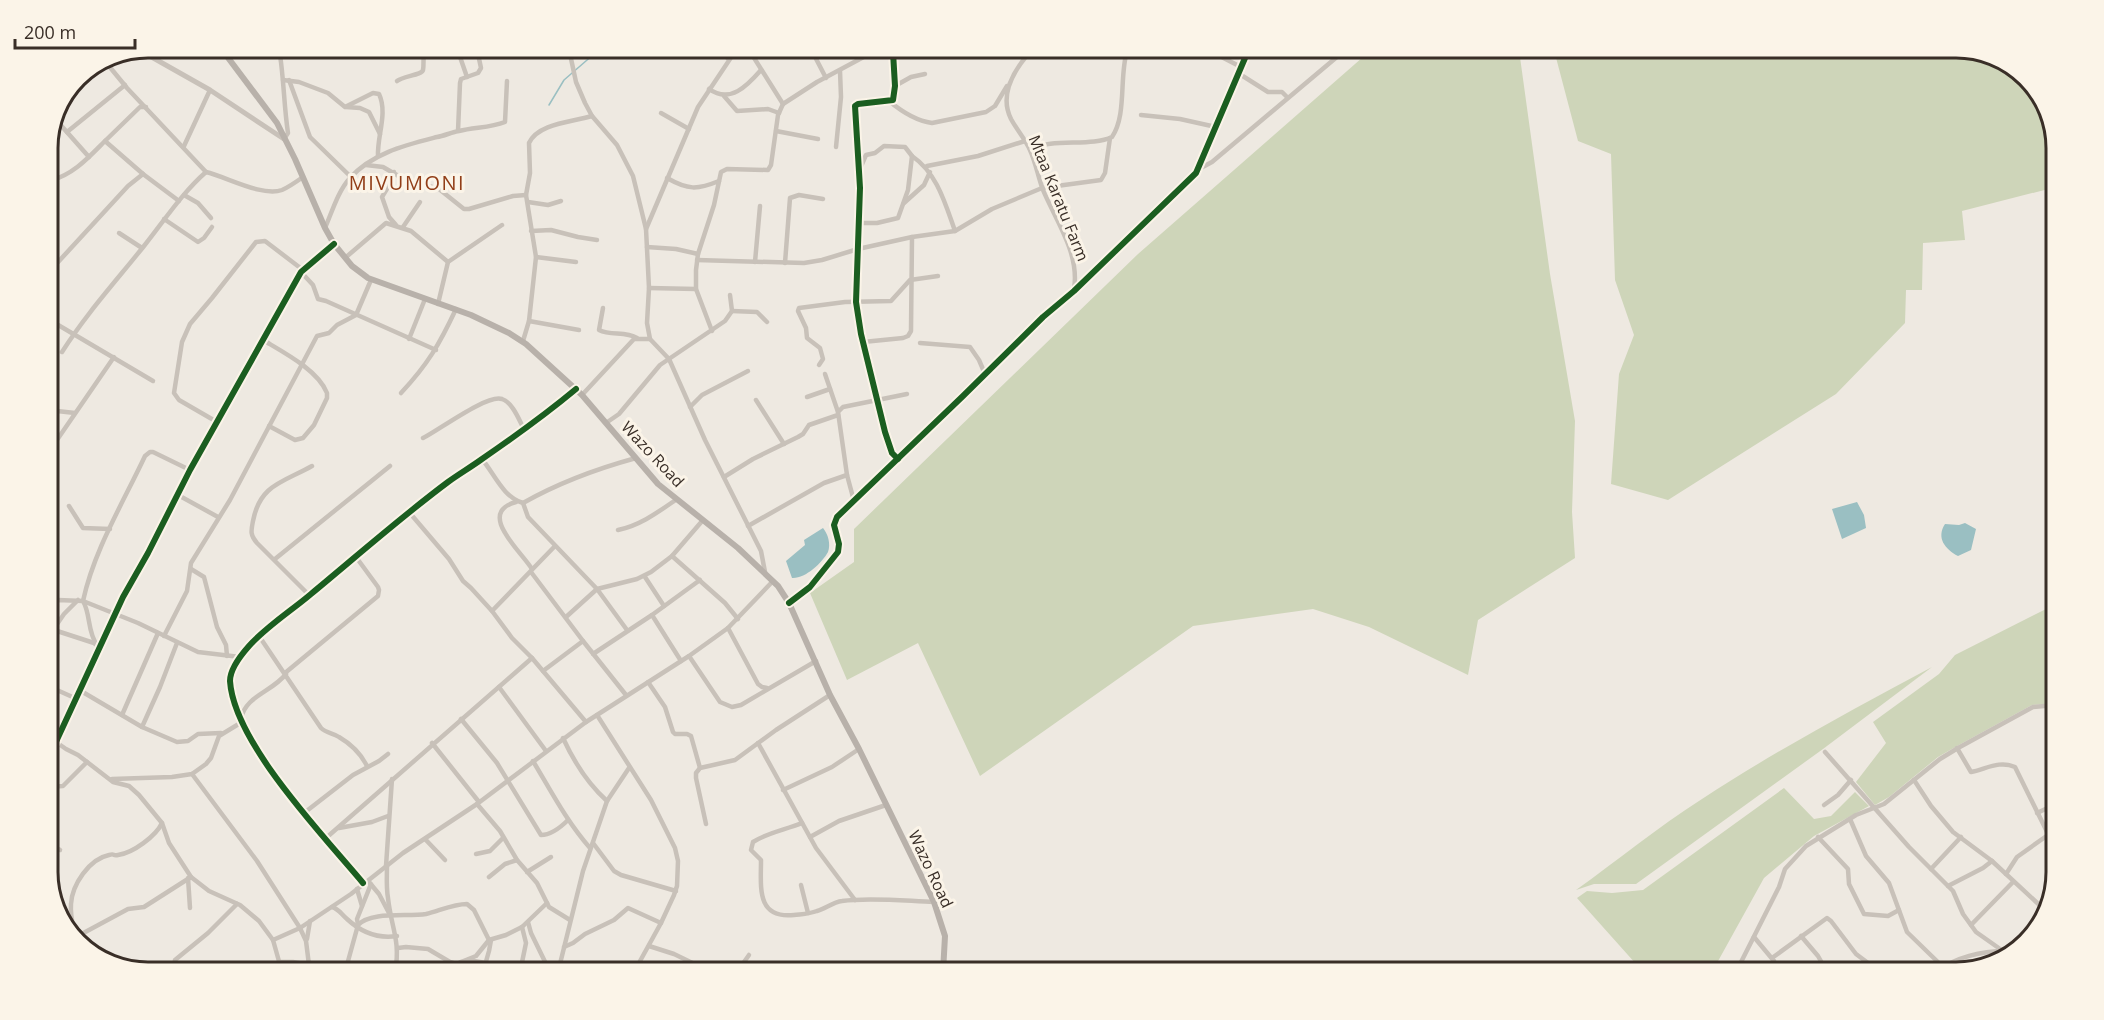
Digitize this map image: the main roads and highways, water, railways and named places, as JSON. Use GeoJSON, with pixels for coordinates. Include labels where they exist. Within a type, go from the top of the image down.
{"type":"FeatureCollection","features":[{"type":"Feature","properties":{"kind":"main road","name":"Wazo Road"},"geometry":{"type":"LineString","coordinates":[[228,58],[277,123],[325,228],[334,244],[352,266],[371,280],[456,309],[523,341],[582,395],[658,484],[773,580],[789,603],[830,695],[934,902],[945,936],[944,962]]}},
{"type":"Feature","properties":{"kind":"water"},"geometry":{"type":"Polygon","coordinates":[[[1857,502],[1864,515],[1866,528],[1842,539],[1832,509],[1857,502]]]}},
{"type":"Feature","properties":{"kind":"water"},"geometry":{"type":"Polygon","coordinates":[[[1965,523],[1976,529],[1971,550],[1958,556],[1943,543],[1942,529],[1945,524],[1965,523]]]}},
{"type":"Feature","properties":{"kind":"water"},"geometry":{"type":"Polygon","coordinates":[[[823,528],[828,539],[828,552],[813,570],[792,578],[786,561],[805,545],[804,540],[823,528]]]}},
{"type":"Feature","properties":{"kind":"waterway"},"geometry":{"type":"LineString","coordinates":[[549,105],[564,80],[589,58]]}},
{"type":"Feature","properties":{"kind":"district","name":"MIVUMONI"},"geometry":{"type":"Point","coordinates":[407,182]}}]}
